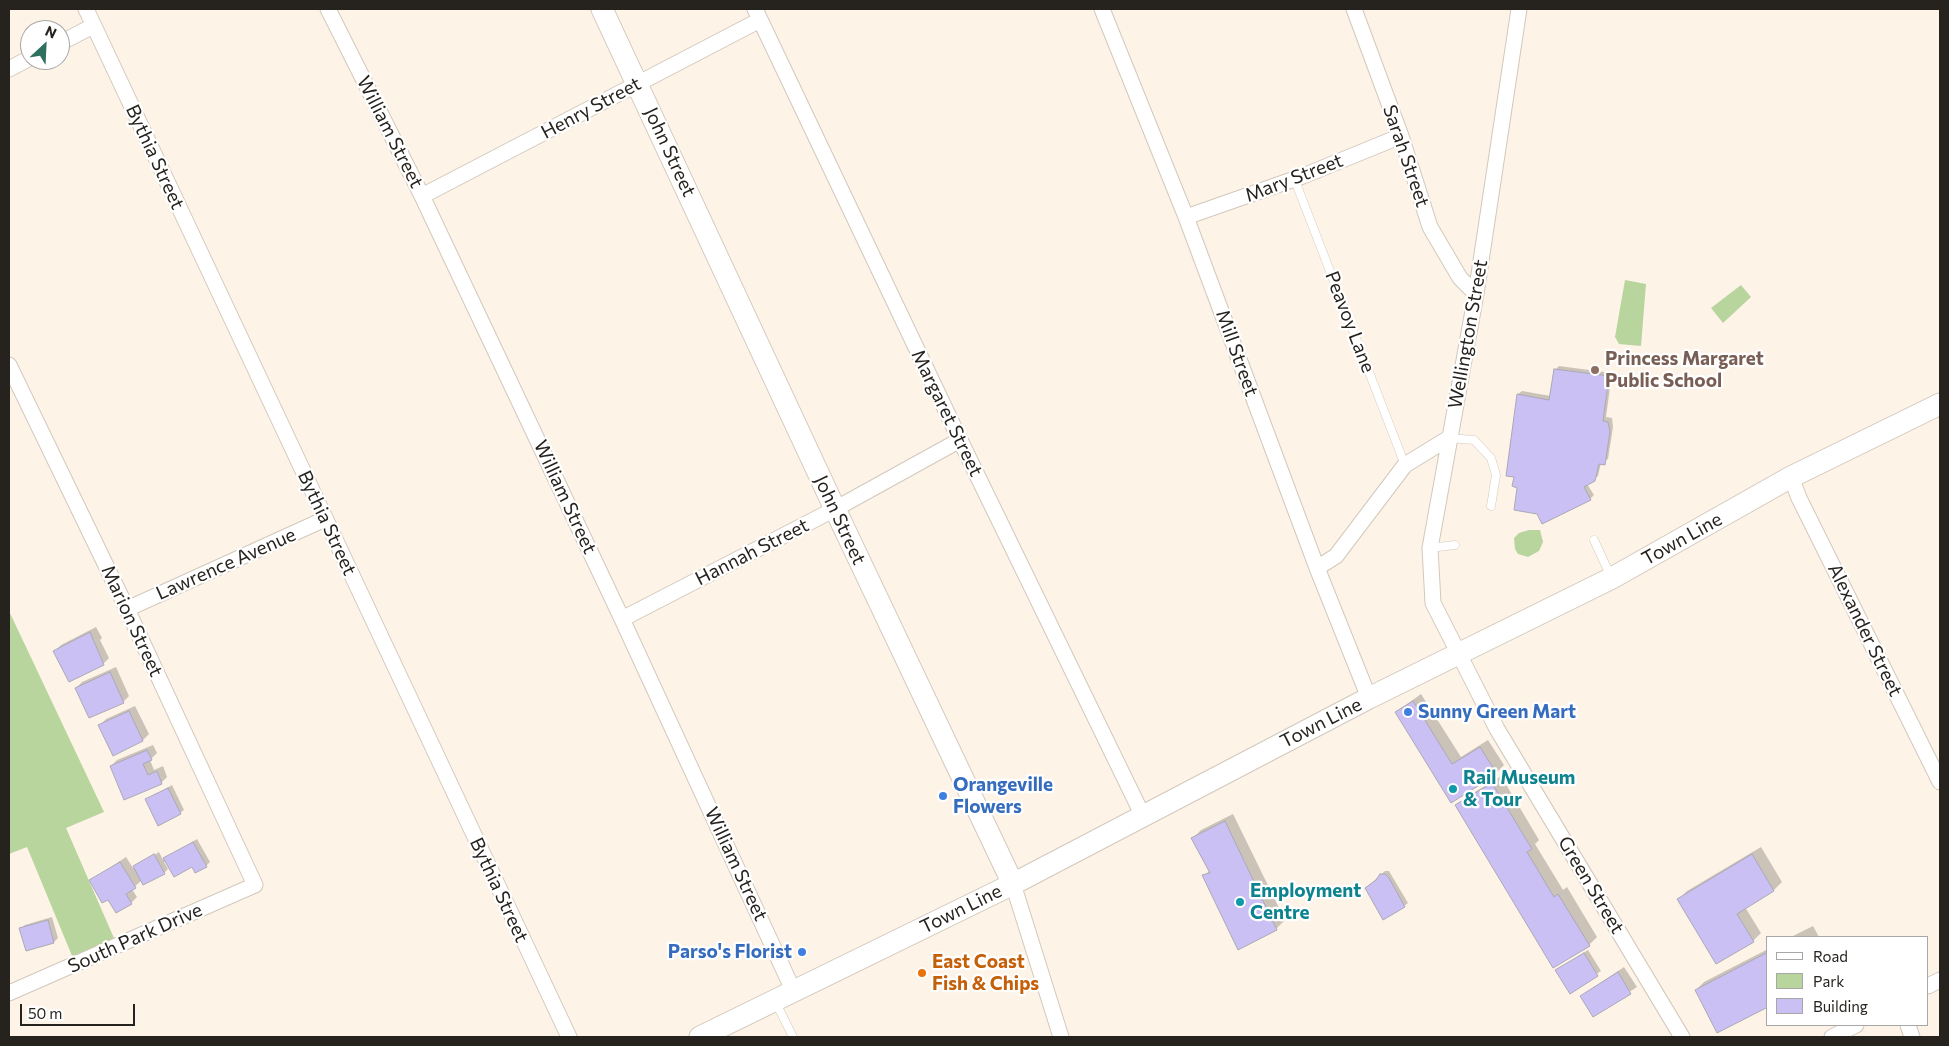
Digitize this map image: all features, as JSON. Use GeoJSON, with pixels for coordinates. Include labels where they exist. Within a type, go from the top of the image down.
{"type":"FeatureCollection","features":[{"type":"Feature","properties":{"kind":"main road","name":"John Street"},"geometry":{"type":"LineString","coordinates":[[602,9],[835,509],[1013,884]]}},
{"type":"Feature","properties":{"kind":"main road","name":"Town Line"},"geometry":{"type":"LineString","coordinates":[[700,1037],[774,999],[1013,884],[1142,814],[1368,698],[1612,578],[1791,477],[1940,404]]}},
{"type":"Feature","properties":{"kind":"street","name":"Bythia Street"},"geometry":{"type":"LineString","coordinates":[[86,9],[569,1037]]}},
{"type":"Feature","properties":{"kind":"street","name":"William Street"},"geometry":{"type":"LineString","coordinates":[[328,9],[422,196],[622,619],[793,990]]}},
{"type":"Feature","properties":{"kind":"street","name":"Mill Street"},"geometry":{"type":"LineString","coordinates":[[1102,9],[1186,217],[1317,568],[1368,698]]}},
{"type":"Feature","properties":{"kind":"street","name":"Sarah Street"},"geometry":{"type":"LineString","coordinates":[[1354,9],[1401,136],[1430,226],[1460,278],[1476,294]]}},
{"type":"Feature","properties":{"kind":"street","name":"Wellington Street"},"geometry":{"type":"LineString","coordinates":[[1458,654],[1433,603],[1430,548],[1476,294],[1520,9]]}},
{"type":"Feature","properties":{"kind":"street","name":"Henry Street"},"geometry":{"type":"LineString","coordinates":[[422,196],[638,84],[758,14]]}},
{"type":"Feature","properties":{"kind":"street","name":"Margaret Street"},"geometry":{"type":"LineString","coordinates":[[758,14],[960,440],[1142,814]]}},
{"type":"Feature","properties":{"kind":"street"},"geometry":{"type":"LineString","coordinates":[[70,38],[94,26]]}},
{"type":"Feature","properties":{"kind":"street","name":"Mary Street"},"geometry":{"type":"LineString","coordinates":[[1186,217],[1294,178],[1401,136]]}},
{"type":"Feature","properties":{"kind":"street","name":"Marion Street"},"geometry":{"type":"LineString","coordinates":[[9,366],[127,609],[252,879]]}},
{"type":"Feature","properties":{"kind":"street"},"geometry":{"type":"LineString","coordinates":[[1317,568],[1336,556],[1405,465],[1449,438]]}},
{"type":"Feature","properties":{"kind":"street","name":"Hannah Street"},"geometry":{"type":"LineString","coordinates":[[622,619],[835,509],[960,440]]}},
{"type":"Feature","properties":{"kind":"street","name":"Alexander Street"},"geometry":{"type":"LineString","coordinates":[[1791,477],[1940,782]]}},
{"type":"Feature","properties":{"kind":"street","name":"Lawrence Avenue"},"geometry":{"type":"LineString","coordinates":[[127,609],[325,519]]}},
{"type":"Feature","properties":{"kind":"street","name":"Green Street"},"geometry":{"type":"LineString","coordinates":[[1458,654],[1497,729],[1682,1037]]}},
{"type":"Feature","properties":{"kind":"street","name":"South Park Drive"},"geometry":{"type":"LineString","coordinates":[[9,993],[255,886],[252,879]]}},
{"type":"Feature","properties":{"kind":"street","name":"John Street"},"geometry":{"type":"LineString","coordinates":[[1013,884],[1061,1037]]}},
{"type":"Feature","properties":{"kind":"street"},"geometry":{"type":"LineString","coordinates":[[1832,1037],[1854,1026]]}},
{"type":"Feature","properties":{"kind":"lane","name":"Peavoy Lane"},"geometry":{"type":"LineString","coordinates":[[1294,178],[1405,465]]}},
{"type":"Feature","properties":{"kind":"lane"},"geometry":{"type":"LineString","coordinates":[[1449,438],[1474,440],[1490,458],[1496,475],[1490,506]]}},
{"type":"Feature","properties":{"kind":"lane"},"geometry":{"type":"LineString","coordinates":[[1594,540],[1612,578]]}},
{"type":"Feature","properties":{"kind":"lane"},"geometry":{"type":"LineString","coordinates":[[1430,548],[1455,545]]}},
{"type":"Feature","properties":{"kind":"lane"},"geometry":{"type":"LineString","coordinates":[[774,999],[793,1037]]}},
{"type":"Feature","properties":{"kind":"green space"},"geometry":{"type":"Polygon","coordinates":[[[1625,280],[1646,284],[1641,346],[1619,344],[1615,337],[1625,280]]]}},
{"type":"Feature","properties":{"kind":"green space"},"geometry":{"type":"Polygon","coordinates":[[[1741,285],[1751,297],[1723,323],[1711,308],[1741,285]]]}},
{"type":"Feature","properties":{"kind":"green space"},"geometry":{"type":"Polygon","coordinates":[[[1529,530],[1540,530],[1543,542],[1539,551],[1528,557],[1518,554],[1515,549],[1514,538],[1519,533],[1529,530]]]}},
{"type":"Feature","properties":{"kind":"green space"},"geometry":{"type":"Polygon","coordinates":[[[9,611],[104,812],[66,828],[117,945],[75,963],[27,847],[9,854],[9,611]]]}},
{"type":"Feature","properties":{"kind":"building"},"geometry":{"type":"Polygon","coordinates":[[[1554,369],[1609,376],[1603,421],[1608,422],[1610,432],[1605,465],[1599,464],[1595,481],[1584,487],[1591,500],[1542,524],[1537,514],[1514,510],[1517,488],[1512,486],[1514,477],[1506,476],[1517,394],[1549,400],[1554,369]]]}},
{"type":"Feature","properties":{"kind":"building"},"geometry":{"type":"Polygon","coordinates":[[[90,632],[104,665],[69,682],[53,651],[90,632]]]}},
{"type":"Feature","properties":{"kind":"building"},"geometry":{"type":"Polygon","coordinates":[[[110,672],[124,703],[89,718],[75,688],[110,672]]]}},
{"type":"Feature","properties":{"kind":"building"},"geometry":{"type":"Polygon","coordinates":[[[1413,701],[1452,764],[1480,747],[1497,774],[1451,803],[1395,712],[1413,701]]]}},
{"type":"Feature","properties":{"kind":"building"},"geometry":{"type":"Polygon","coordinates":[[[129,711],[143,741],[113,756],[98,725],[129,711]]]}},
{"type":"Feature","properties":{"kind":"building"},"geometry":{"type":"Polygon","coordinates":[[[147,750],[152,760],[143,764],[148,775],[157,771],[162,784],[124,800],[110,766],[147,750]]]}},
{"type":"Feature","properties":{"kind":"building"},"geometry":{"type":"Polygon","coordinates":[[[1492,783],[1532,849],[1527,852],[1554,897],[1558,894],[1590,946],[1553,968],[1455,805],[1492,783]]]}},
{"type":"Feature","properties":{"kind":"building"},"geometry":{"type":"Polygon","coordinates":[[[168,788],[181,814],[158,826],[145,799],[168,788]]]}},
{"type":"Feature","properties":{"kind":"building","name":"Employment Centre"},"geometry":{"type":"Polygon","coordinates":[[[1225,821],[1277,930],[1238,950],[1202,875],[1210,873],[1191,838],[1225,821]]]}},
{"type":"Feature","properties":{"kind":"building"},"geometry":{"type":"Polygon","coordinates":[[[193,842],[207,867],[195,873],[192,867],[174,877],[163,858],[193,842]]]}},
{"type":"Feature","properties":{"kind":"building"},"geometry":{"type":"Polygon","coordinates":[[[154,854],[165,874],[143,885],[133,866],[154,854]]]}},
{"type":"Feature","properties":{"kind":"building"},"geometry":{"type":"Polygon","coordinates":[[[1752,854],[1774,891],[1737,914],[1754,942],[1716,964],[1677,899],[1752,854]]]}},
{"type":"Feature","properties":{"kind":"building"},"geometry":{"type":"Polygon","coordinates":[[[120,862],[136,888],[126,894],[132,904],[116,913],[108,900],[102,903],[89,880],[120,862]]]}},
{"type":"Feature","properties":{"kind":"building"},"geometry":{"type":"Polygon","coordinates":[[[1380,874],[1385,874],[1389,878],[1405,907],[1383,920],[1365,888],[1376,880],[1380,874]]]}},
{"type":"Feature","properties":{"kind":"building"},"geometry":{"type":"Polygon","coordinates":[[[48,920],[54,943],[26,951],[19,928],[48,920]]]}},
{"type":"Feature","properties":{"kind":"building"},"geometry":{"type":"Polygon","coordinates":[[[1584,953],[1598,976],[1570,994],[1555,970],[1584,953]]]}},
{"type":"Feature","properties":{"kind":"building"},"geometry":{"type":"Polygon","coordinates":[[[1766,953],[1766,1008],[1717,1033],[1695,990],[1766,953]]]}},
{"type":"Feature","properties":{"kind":"building"},"geometry":{"type":"Polygon","coordinates":[[[1618,972],[1631,994],[1593,1017],[1580,996],[1618,972]]]}},
{"type":"Feature","properties":{"kind":"place","name":"Princess Margaret Public School"},"geometry":{"type":"Point","coordinates":[1595,370]}},
{"type":"Feature","properties":{"kind":"place","name":"Sunny Green Mart"},"geometry":{"type":"Point","coordinates":[1408,712]}},
{"type":"Feature","properties":{"kind":"place","name":"Rail Museum & Tour"},"geometry":{"type":"Point","coordinates":[1453,789]}},
{"type":"Feature","properties":{"kind":"place","name":"Orangeville Flowers"},"geometry":{"type":"Point","coordinates":[943,796]}},
{"type":"Feature","properties":{"kind":"place","name":"Employment Centre"},"geometry":{"type":"Point","coordinates":[1240,902]}},
{"type":"Feature","properties":{"kind":"place","name":"Parso's Florist"},"geometry":{"type":"Point","coordinates":[802,952]}},
{"type":"Feature","properties":{"kind":"place","name":"East Coast Fish & Chips"},"geometry":{"type":"Point","coordinates":[922,973]}}]}
